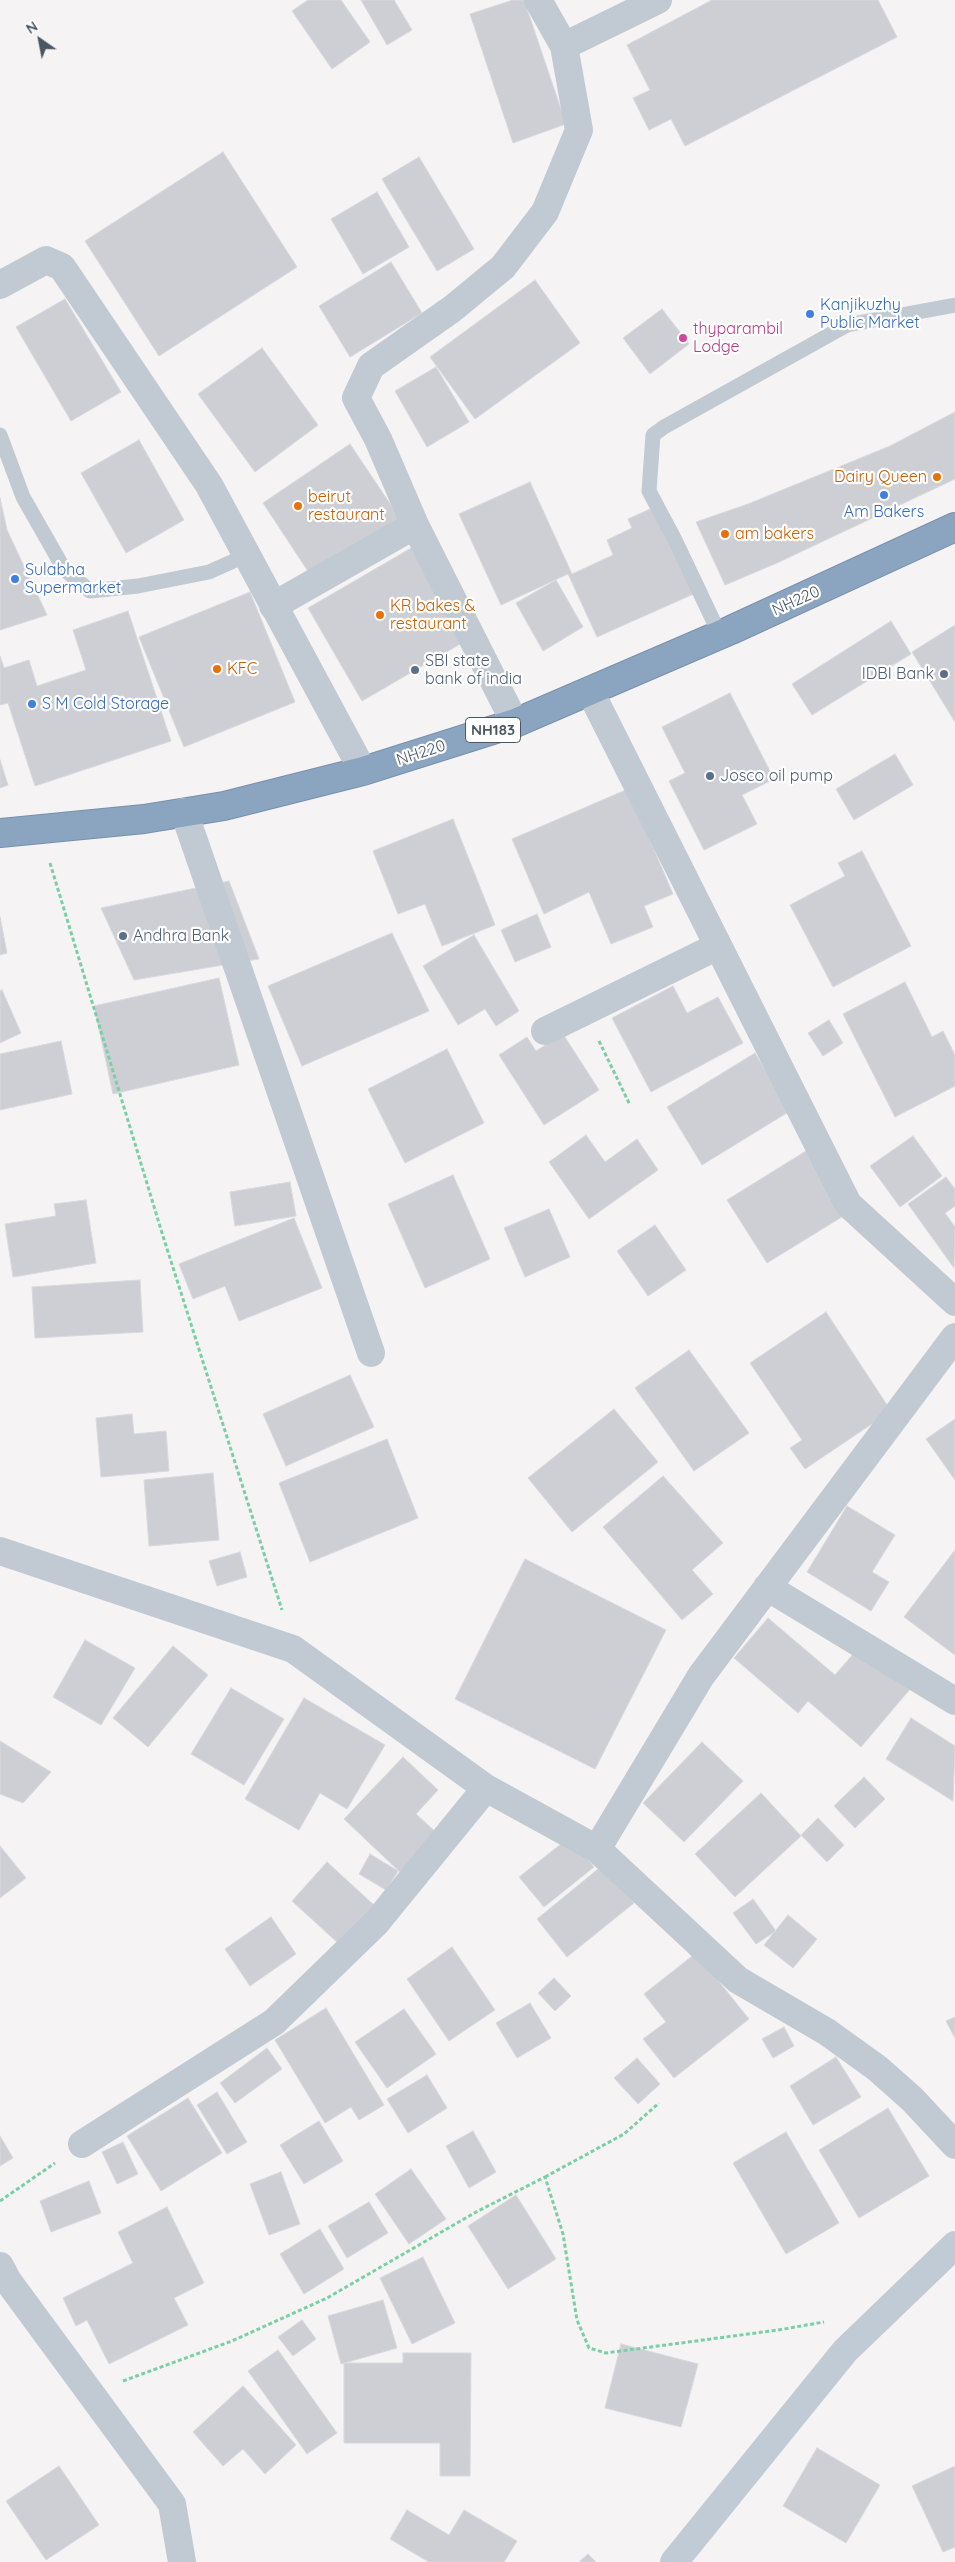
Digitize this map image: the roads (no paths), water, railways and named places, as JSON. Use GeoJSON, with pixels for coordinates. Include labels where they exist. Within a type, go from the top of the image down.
{"type":"FeatureCollection","features":[{"type":"Feature","properties":{"kind":"highway","name":"NH220"},"geometry":{"type":"LineString","coordinates":[[0,832],[144,820],[224,806],[363,771],[515,723],[720,635],[955,527]]}},
{"type":"Feature","properties":{"kind":"main road"},"geometry":{"type":"LineString","coordinates":[[674,2562],[845,2351],[955,2245]]}},
{"type":"Feature","properties":{"kind":"street"},"geometry":{"type":"LineString","coordinates":[[515,723],[415,525],[378,439],[356,398],[372,366],[452,309],[503,267],[545,212],[579,130],[564,46],[538,0]]}},
{"type":"Feature","properties":{"kind":"street"},"geometry":{"type":"LineString","coordinates":[[564,46],[658,0]]}},
{"type":"Feature","properties":{"kind":"street"},"geometry":{"type":"LineString","coordinates":[[0,286],[46,260],[62,267],[209,485],[363,771]]}},
{"type":"Feature","properties":{"kind":"street"},"geometry":{"type":"LineString","coordinates":[[274,606],[415,525]]}},
{"type":"Feature","properties":{"kind":"street"},"geometry":{"type":"LineString","coordinates":[[590,692],[848,1204],[955,1302]]}},
{"type":"Feature","properties":{"kind":"street"},"geometry":{"type":"LineString","coordinates":[[184,812],[371,1354]]}},
{"type":"Feature","properties":{"kind":"street"},"geometry":{"type":"LineString","coordinates":[[546,1031],[718,946]]}},
{"type":"Feature","properties":{"kind":"street"},"geometry":{"type":"LineString","coordinates":[[597,1849],[701,1676],[955,1337]]}},
{"type":"Feature","properties":{"kind":"street"},"geometry":{"type":"LineString","coordinates":[[0,1551],[293,1648],[486,1788],[597,1849],[738,1980],[827,2032],[877,2068],[912,2099],[955,2145]]}},
{"type":"Feature","properties":{"kind":"street"},"geometry":{"type":"LineString","coordinates":[[767,1587],[955,1701]]}},
{"type":"Feature","properties":{"kind":"street"},"geometry":{"type":"LineString","coordinates":[[82,2144],[274,2022],[376,1923],[486,1788]]}},
{"type":"Feature","properties":{"kind":"street"},"geometry":{"type":"LineString","coordinates":[[0,2266],[8,2281],[92,2392],[172,2504],[182,2562]]}},
{"type":"Feature","properties":{"kind":"lane"},"geometry":{"type":"LineString","coordinates":[[720,635],[675,540],[649,491],[652,436],[664,427],[847,326],[955,305]]}},
{"type":"Feature","properties":{"kind":"lane"},"geometry":{"type":"LineString","coordinates":[[0,435],[23,497],[64,569],[90,591],[138,586],[209,572],[246,555]]}},
{"type":"Feature","properties":{"kind":"place","name":"Kanjikuzhy Public Market"},"geometry":{"type":"Point","coordinates":[810,314]}},
{"type":"Feature","properties":{"kind":"place","name":"thyparambil Lodge"},"geometry":{"type":"Point","coordinates":[683,338]}},
{"type":"Feature","properties":{"kind":"place","name":"Dairy Queen"},"geometry":{"type":"Point","coordinates":[937,477]}},
{"type":"Feature","properties":{"kind":"place","name":"Am Bakers"},"geometry":{"type":"Point","coordinates":[884,495]}},
{"type":"Feature","properties":{"kind":"place","name":"beirut restaurant"},"geometry":{"type":"Point","coordinates":[298,506]}},
{"type":"Feature","properties":{"kind":"place","name":"am bakers"},"geometry":{"type":"Point","coordinates":[725,534]}},
{"type":"Feature","properties":{"kind":"place","name":"Sulabha Supermarket"},"geometry":{"type":"Point","coordinates":[15,579]}},
{"type":"Feature","properties":{"kind":"place","name":"KR bakes & restaurant"},"geometry":{"type":"Point","coordinates":[380,615]}},
{"type":"Feature","properties":{"kind":"place","name":"KFC"},"geometry":{"type":"Point","coordinates":[217,669]}},
{"type":"Feature","properties":{"kind":"place","name":"SBI state bank of india"},"geometry":{"type":"Point","coordinates":[415,670]}},
{"type":"Feature","properties":{"kind":"place","name":"IDBI Bank"},"geometry":{"type":"Point","coordinates":[944,674]}},
{"type":"Feature","properties":{"kind":"place","name":"S M Cold Storage"},"geometry":{"type":"Point","coordinates":[32,704]}},
{"type":"Feature","properties":{"kind":"place","name":"Josco oil pump"},"geometry":{"type":"Point","coordinates":[710,776]}},
{"type":"Feature","properties":{"kind":"place","name":"Andhra Bank"},"geometry":{"type":"Point","coordinates":[123,936]}}]}
